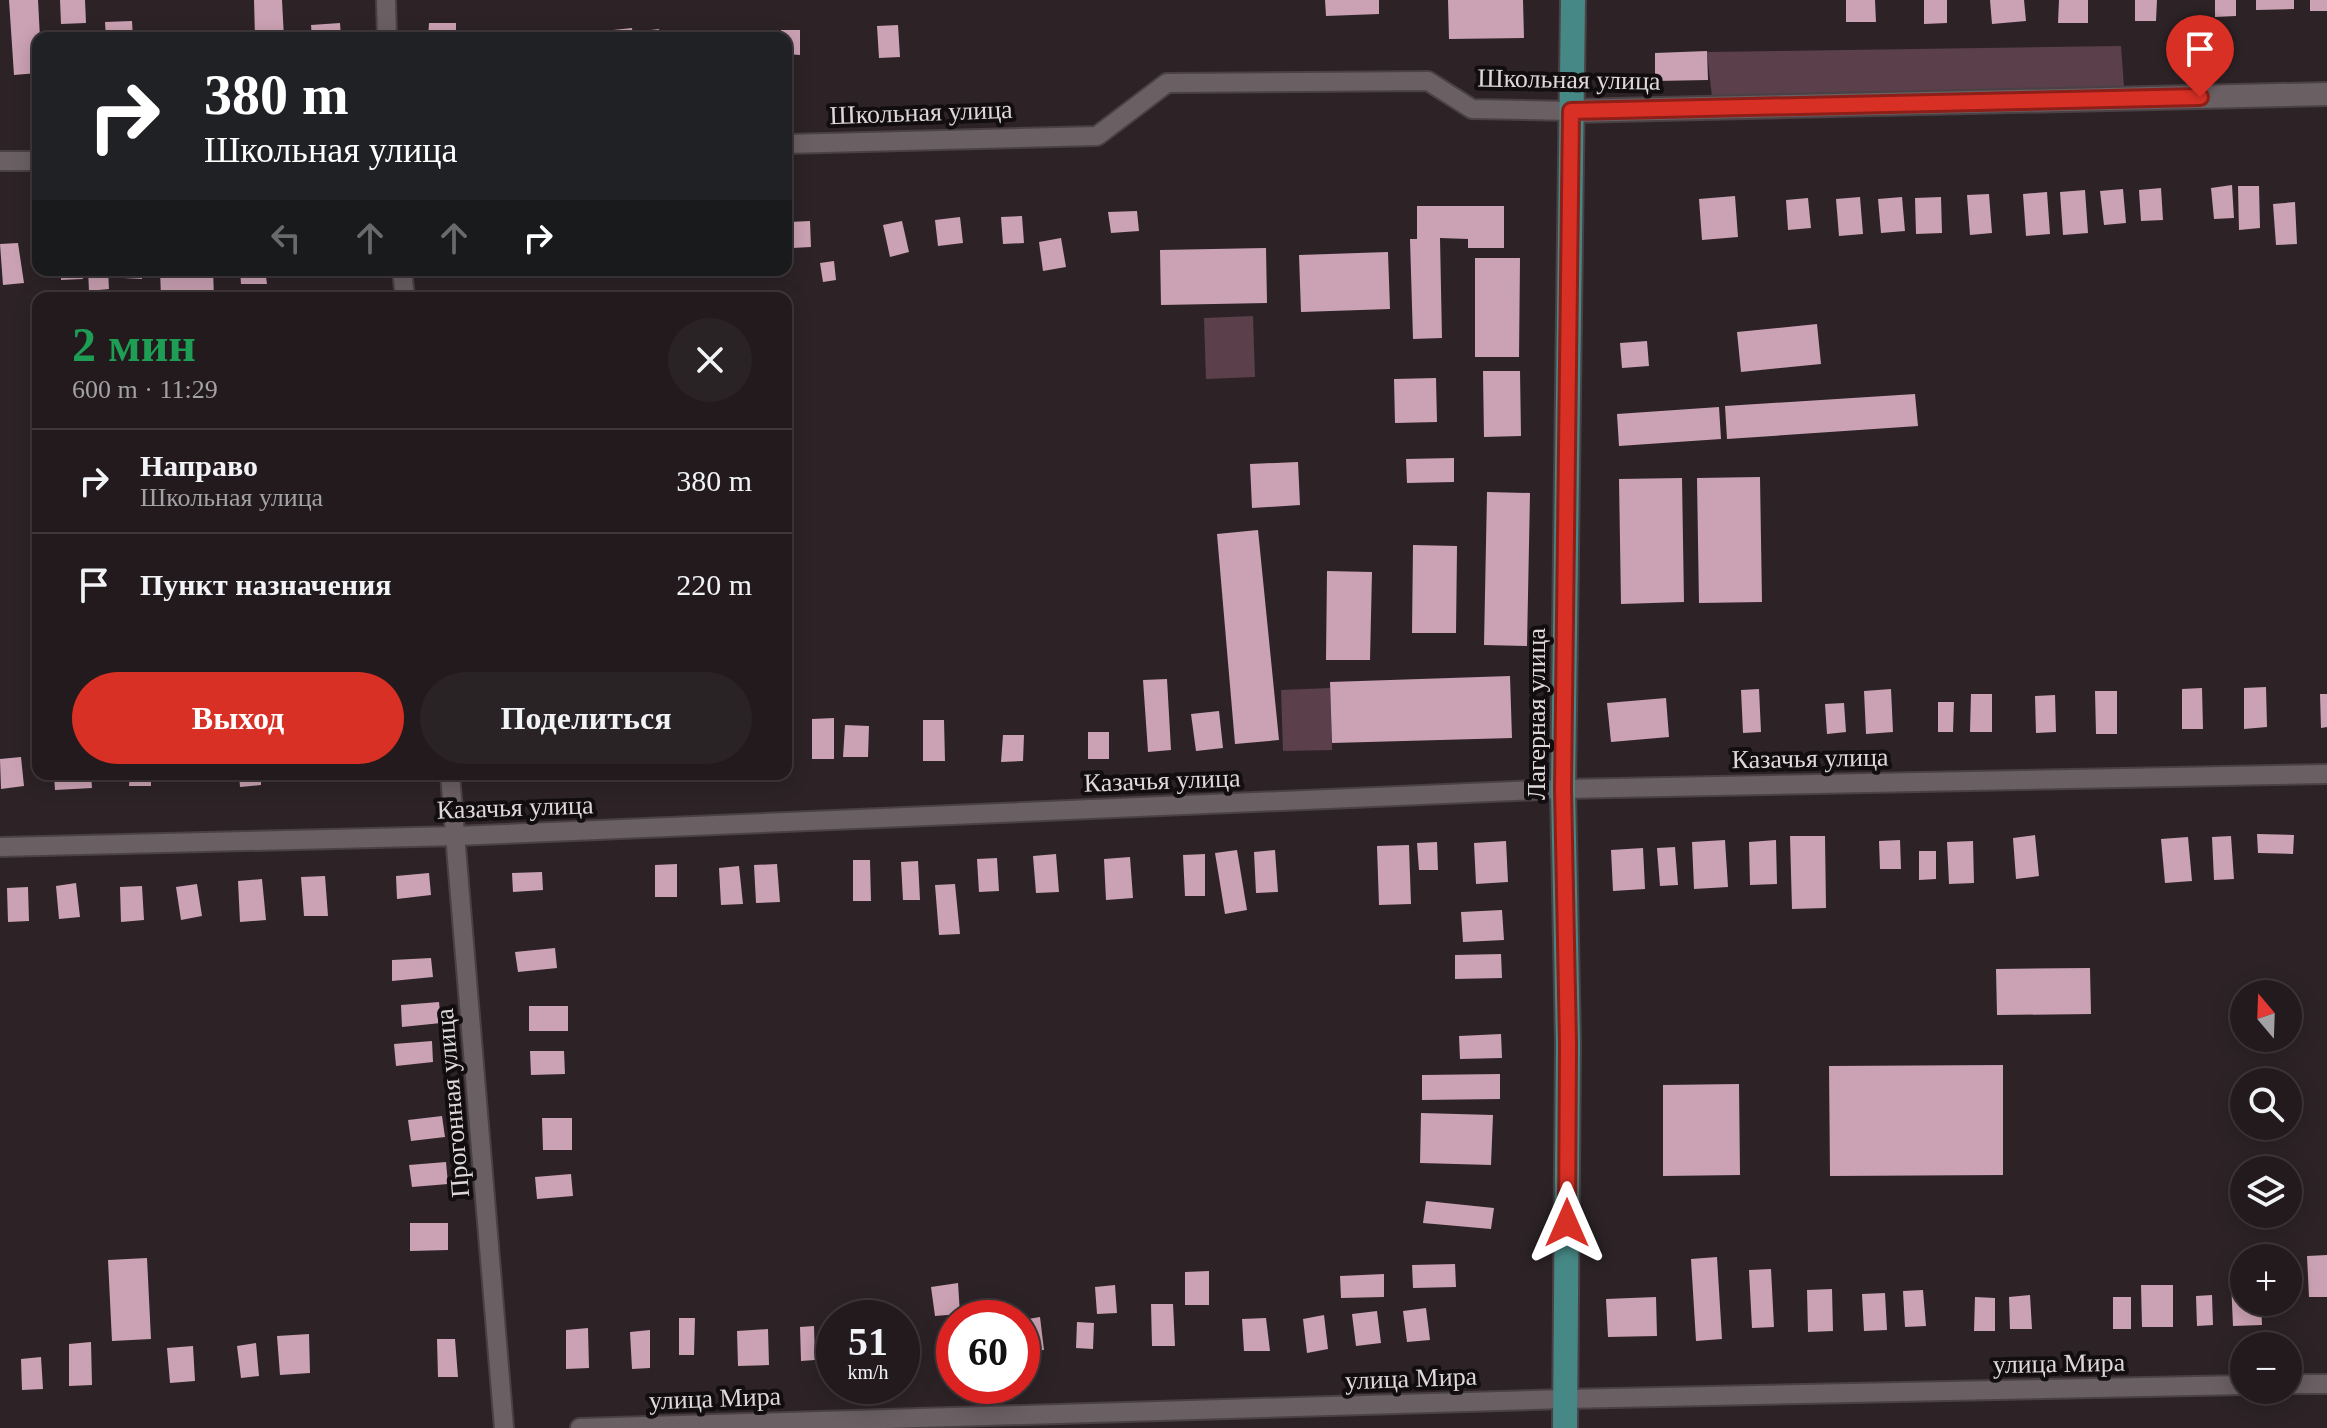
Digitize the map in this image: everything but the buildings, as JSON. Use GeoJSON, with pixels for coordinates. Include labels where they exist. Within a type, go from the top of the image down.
{"type":"FeatureCollection","features":[{"type":"Feature","properties":{"kind":"main road","name":"Лагерная улица"},"geometry":{"type":"LineString","coordinates":[[1565,1428],[1568,1044],[1563,789],[1573,0]]}},
{"type":"Feature","properties":{"kind":"street"},"geometry":{"type":"LineString","coordinates":[[386,0],[387,32]]}},
{"type":"Feature","properties":{"kind":"street","name":"Школьная улица"},"geometry":{"type":"LineString","coordinates":[[792,144],[1097,136],[1167,83],[1428,81],[1472,109],[1571,111],[2327,94]]}},
{"type":"Feature","properties":{"kind":"street"},"geometry":{"type":"LineString","coordinates":[[0,161],[32,161]]}},
{"type":"Feature","properties":{"kind":"street","name":"Казачья улица"},"geometry":{"type":"LineString","coordinates":[[0,847],[456,836],[1563,789],[2327,774]]}},
{"type":"Feature","properties":{"kind":"street","name":"Прогонная улица"},"geometry":{"type":"LineString","coordinates":[[451,780],[504,1428]]}},
{"type":"Feature","properties":{"kind":"street"},"geometry":{"type":"LineString","coordinates":[[2302,1384],[2327,1384]]}},
{"type":"Feature","properties":{"kind":"street","name":"улица Мира"},"geometry":{"type":"LineString","coordinates":[[580,1428],[1565,1399],[2230,1385]]}},
{"type":"Feature","properties":{"kind":"shaded area"},"geometry":{"type":"Polygon","coordinates":[[[2121,46],[2124,87],[1712,97],[1707,52],[2121,46]]]}},
{"type":"Feature","properties":{"kind":"shaded area"},"geometry":{"type":"Polygon","coordinates":[[[1253,316],[1255,377],[1206,379],[1204,318],[1253,316]]]}},
{"type":"Feature","properties":{"kind":"shaded area"},"geometry":{"type":"Polygon","coordinates":[[[1330,688],[1332,750],[1283,751],[1281,690],[1330,688]]]}},
{"type":"Feature","properties":{"kind":"route"},"geometry":{"type":"LineString","coordinates":[[1567,1223],[1568,1044],[1563,789],[1571,111],[2200,97]]}}]}
